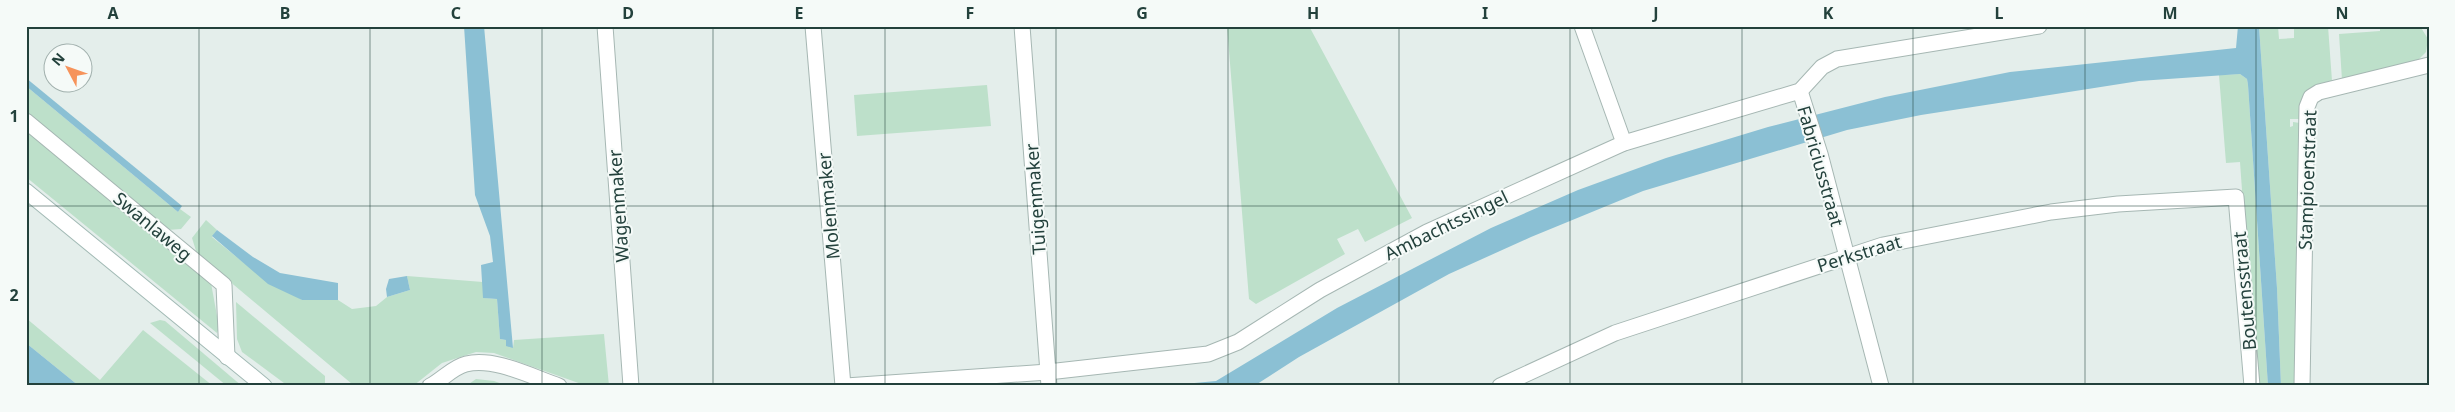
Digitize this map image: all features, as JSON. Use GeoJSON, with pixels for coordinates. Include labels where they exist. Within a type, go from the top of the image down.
{"type":"FeatureCollection","features":[{"type":"Feature","properties":{"kind":"street","name":"Wagenmaker"},"geometry":{"type":"LineString","coordinates":[[605,26],[631,386]]}},
{"type":"Feature","properties":{"kind":"street","name":"Molenmaker"},"geometry":{"type":"LineString","coordinates":[[813,26],[845,386]]}},
{"type":"Feature","properties":{"kind":"street","name":"Tuigenmaker"},"geometry":{"type":"LineString","coordinates":[[1022,26],[1049,379]]}},
{"type":"Feature","properties":{"kind":"street"},"geometry":{"type":"LineString","coordinates":[[1582,26],[1624,143]]}},
{"type":"Feature","properties":{"kind":"street"},"geometry":{"type":"LineString","coordinates":[[1800,91],[1822,67],[1837,59],[2039,26]]}},
{"type":"Feature","properties":{"kind":"street","name":"Stampioenstraat"},"geometry":{"type":"LineString","coordinates":[[2302,386],[2309,102],[2319,92],[2429,65]]}},
{"type":"Feature","properties":{"kind":"street","name":"Ambachtssingel"},"geometry":{"type":"LineString","coordinates":[[845,386],[1049,379],[1208,354],[1230,345],[1320,290],[1405,243],[1624,143],[1800,91]]}},
{"type":"Feature","properties":{"kind":"street","name":"Fabriciusstraat"},"geometry":{"type":"LineString","coordinates":[[1800,91],[1820,154],[1881,386]]}},
{"type":"Feature","properties":{"kind":"street","name":"Swanlaweg"},"geometry":{"type":"LineString","coordinates":[[26,121],[224,285],[228,357]]}},
{"type":"Feature","properties":{"kind":"street"},"geometry":{"type":"LineString","coordinates":[[26,191],[264,386]]}},
{"type":"Feature","properties":{"kind":"street","name":"Perkstraat"},"geometry":{"type":"LineString","coordinates":[[1500,386],[1615,333],[1846,256],[1918,236],[2051,212],[2118,204],[2236,196]]}},
{"type":"Feature","properties":{"kind":"street","name":"Boutensstraat"},"geometry":{"type":"LineString","coordinates":[[2236,196],[2252,386]]}},
{"type":"Feature","properties":{"kind":"street"},"geometry":{"type":"LineString","coordinates":[[437,384],[466,364],[483,363],[496,365],[559,386]]}},
{"type":"Feature","properties":{"kind":"green space"},"geometry":{"type":"Polygon","coordinates":[[[1227,26],[1309,26],[1412,218],[1365,242],[1358,229],[1337,239],[1345,254],[1256,304],[1249,299],[1227,26]]]}},
{"type":"Feature","properties":{"kind":"green space"},"geometry":{"type":"Polygon","coordinates":[[[2259,26],[2278,26],[2279,39],[2294,38],[2294,28],[2287,28],[2287,26],[2328,26],[2332,81],[2310,88],[2303,96],[2300,119],[2290,119],[2290,127],[2293,126],[2293,122],[2300,123],[2295,386],[2281,386],[2277,288],[2259,26]]]}},
{"type":"Feature","properties":{"kind":"green space"},"geometry":{"type":"Polygon","coordinates":[[[2380,26],[2420,26],[2428,39],[2426,52],[2415,63],[2342,80],[2339,34],[2380,31],[2380,26]]]}},
{"type":"Feature","properties":{"kind":"green space"},"geometry":{"type":"Polygon","coordinates":[[[2240,74],[2247,79],[2248,85],[2268,386],[2256,386],[2240,162],[2226,163],[2219,75],[2240,74]]]}},
{"type":"Feature","properties":{"kind":"green space"},"geometry":{"type":"Polygon","coordinates":[[[987,85],[991,126],[857,136],[854,95],[987,85]]]}},
{"type":"Feature","properties":{"kind":"green space"},"geometry":{"type":"Polygon","coordinates":[[[26,86],[178,212],[180,209],[191,217],[181,229],[167,230],[26,113],[26,86]]]}},
{"type":"Feature","properties":{"kind":"green space"},"geometry":{"type":"Polygon","coordinates":[[[26,131],[211,283],[219,327],[217,333],[26,177],[26,131]]]}},
{"type":"Feature","properties":{"kind":"green space"},"geometry":{"type":"Polygon","coordinates":[[[206,220],[217,230],[212,237],[244,263],[302,300],[338,300],[352,309],[376,306],[387,297],[410,290],[407,276],[483,282],[484,298],[497,299],[500,339],[506,340],[513,348],[514,340],[604,334],[609,386],[587,386],[494,353],[476,352],[442,363],[413,386],[359,386],[352,384],[197,254],[192,238],[206,220]]]}},
{"type":"Feature","properties":{"kind":"green space"},"geometry":{"type":"Polygon","coordinates":[[[236,302],[325,376],[325,386],[288,386],[242,352],[237,339],[236,302]]]}},
{"type":"Feature","properties":{"kind":"green space"},"geometry":{"type":"Polygon","coordinates":[[[26,318],[100,380],[143,330],[213,386],[79,386],[26,343],[26,318]]]}},
{"type":"Feature","properties":{"kind":"green space"},"geometry":{"type":"Polygon","coordinates":[[[160,320],[165,321],[242,386],[227,386],[150,323],[160,320]]]}},
{"type":"Feature","properties":{"kind":"green space"},"geometry":{"type":"Polygon","coordinates":[[[476,379],[494,381],[508,386],[466,386],[476,379]]]}},
{"type":"Feature","properties":{"kind":"water"},"geometry":{"type":"Polygon","coordinates":[[[464,26],[484,26],[513,348],[506,346],[506,340],[500,339],[497,299],[483,298],[481,265],[493,262],[490,236],[475,195],[464,26]]]}},
{"type":"Feature","properties":{"kind":"water"},"geometry":{"type":"Polygon","coordinates":[[[2238,26],[2259,26],[2277,288],[2281,386],[2268,386],[2248,85],[2247,79],[2240,74],[2139,81],[1921,115],[1847,130],[1643,191],[1531,237],[1449,274],[1299,357],[1254,386],[1162,386],[1216,381],[1337,308],[1491,228],[1578,190],[1666,158],[1768,127],[1885,97],[2010,72],[2236,48],[2238,26]]]}},
{"type":"Feature","properties":{"kind":"water"},"geometry":{"type":"Polygon","coordinates":[[[26,78],[182,206],[178,212],[26,86],[26,78]]]}},
{"type":"Feature","properties":{"kind":"water"},"geometry":{"type":"Polygon","coordinates":[[[217,230],[253,257],[280,273],[338,283],[338,300],[302,300],[268,284],[212,236],[217,230]]]}},
{"type":"Feature","properties":{"kind":"water"},"geometry":{"type":"Polygon","coordinates":[[[407,276],[410,290],[387,297],[386,289],[389,279],[407,276]]]}},
{"type":"Feature","properties":{"kind":"water"},"geometry":{"type":"Polygon","coordinates":[[[26,343],[79,386],[26,386],[26,343]]]}}]}
